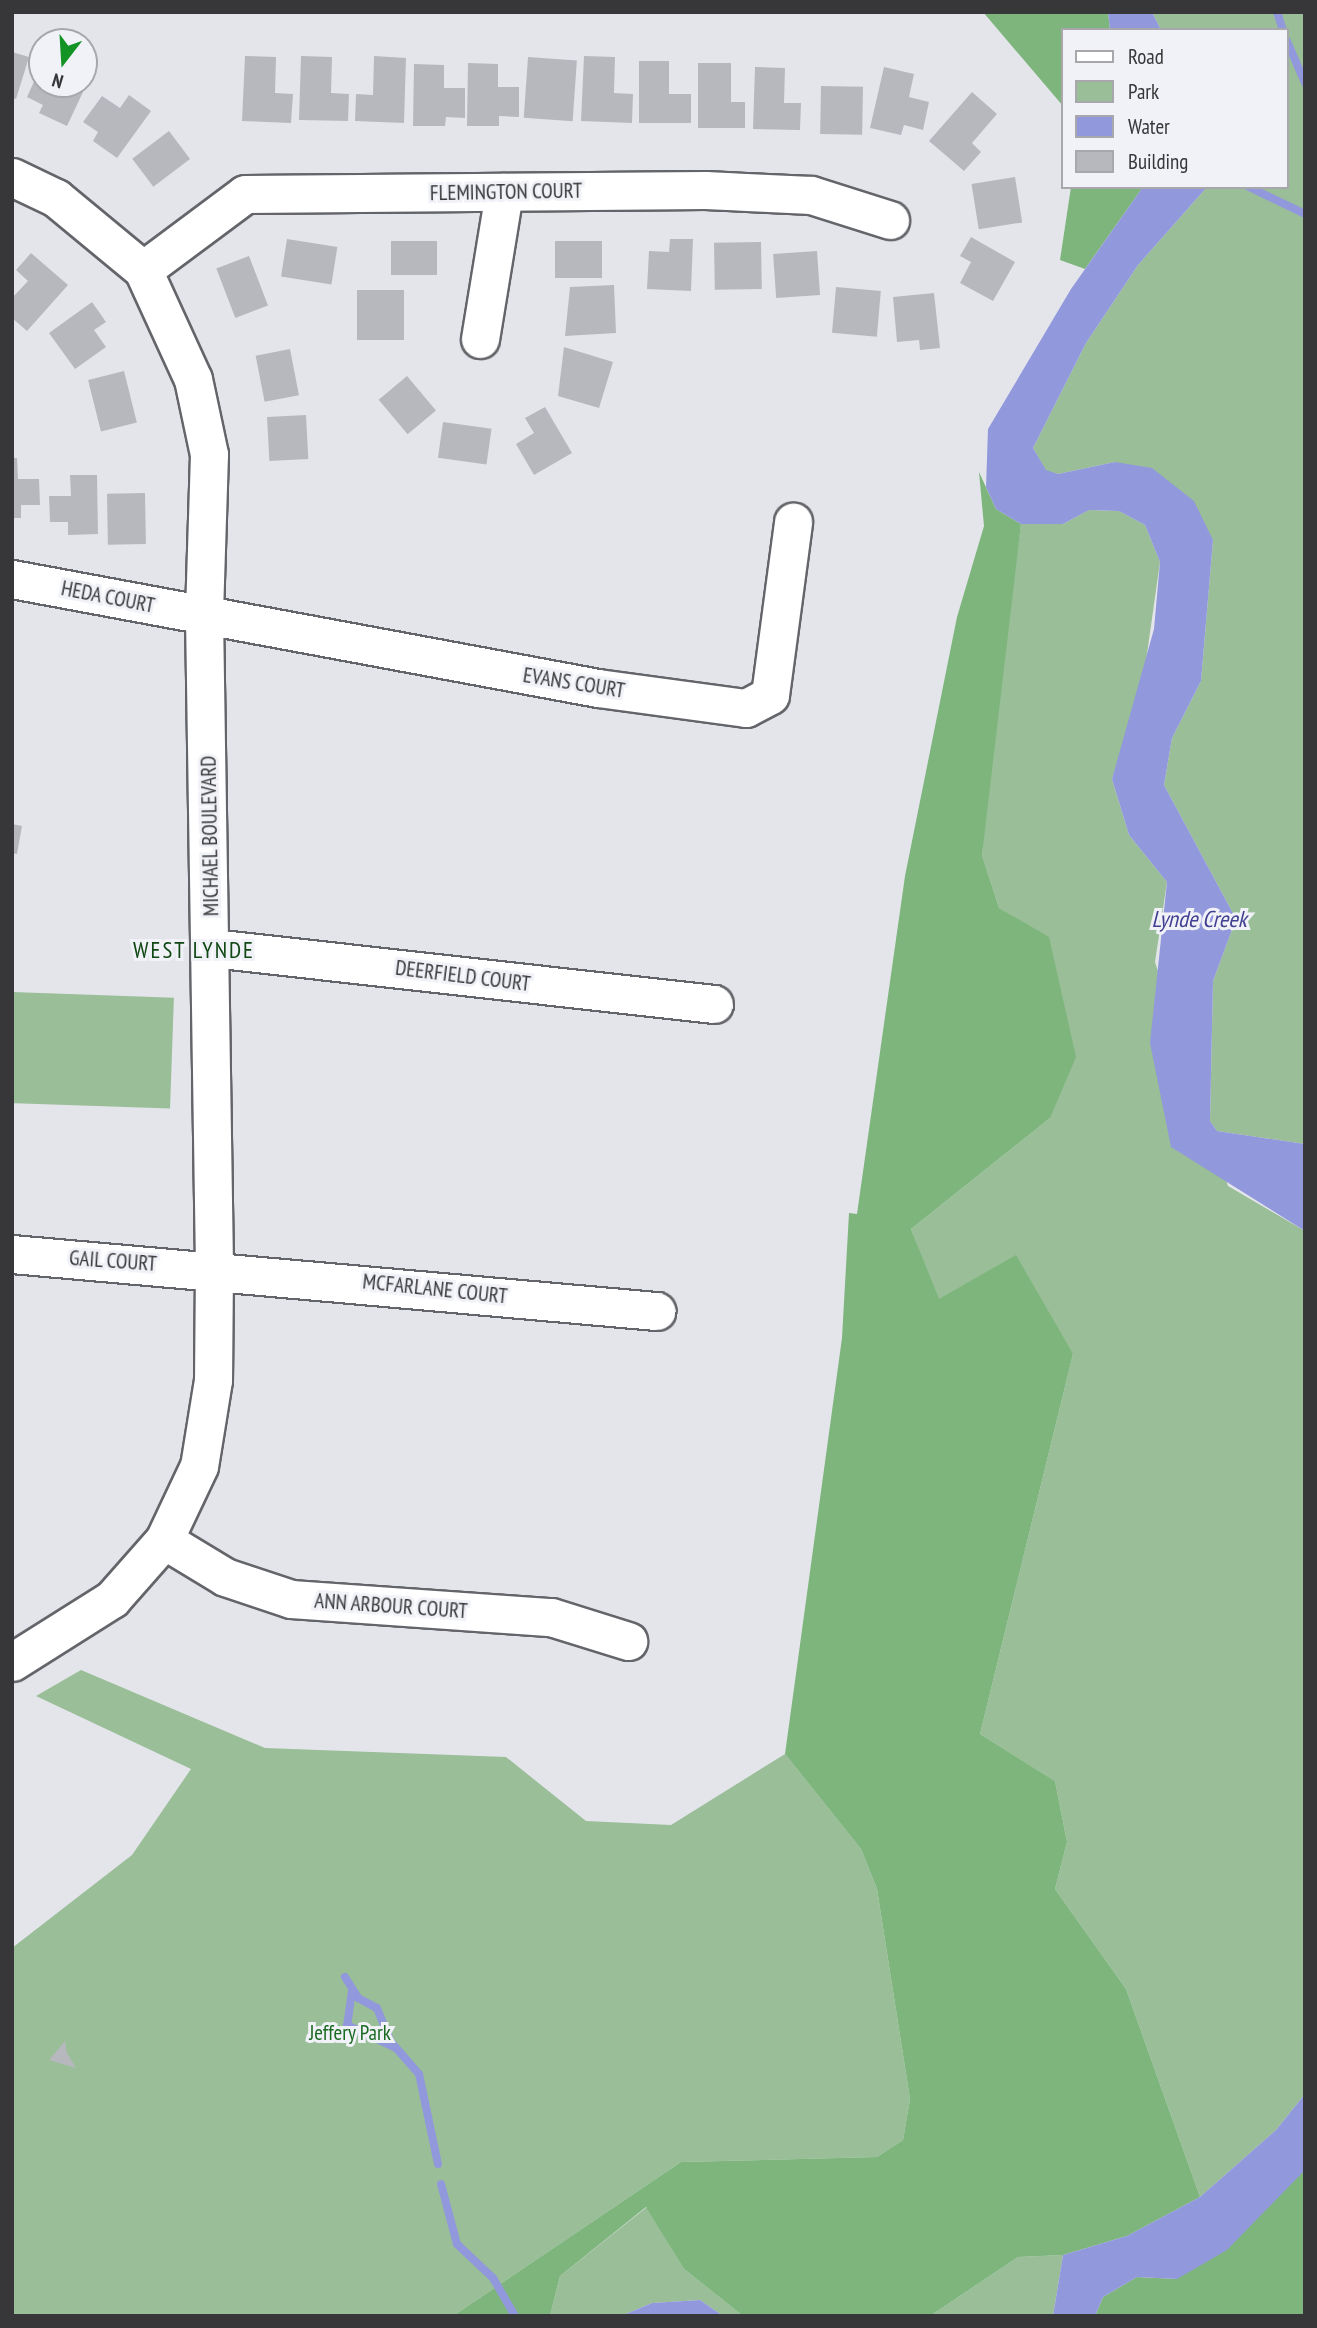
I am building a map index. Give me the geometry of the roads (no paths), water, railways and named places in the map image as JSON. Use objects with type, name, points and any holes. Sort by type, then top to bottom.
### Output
[{"type":"street","name":"MICHAEL BOULEVARD","points":[[12,177],[56,198],[143,270],[193,379],[209,454],[204,615],[212,948],[214,1268],[213,1380],[199,1466],[164,1540],[112,1599],[12,1662]]},
{"type":"street","name":"FLEMINGTON COURT","points":[[143,270],[245,194],[504,192],[811,195],[890,220]]},
{"type":"street","points":[[481,339],[504,192]]},
{"type":"street","name":"EVANS COURT","points":[[204,615],[598,688],[746,708],[770,695],[793,522]]},
{"type":"street","name":"HEDA COURT","points":[[12,579],[204,615]]},
{"type":"street","name":"DEERFIELD COURT","points":[[212,948],[714,1004]]},
{"type":"street","name":"GAIL COURT","points":[[12,1254],[214,1268]]},
{"type":"street","name":"MCFARLANE COURT","points":[[214,1268],[656,1311]]},
{"type":"street","name":"ANN ARBOUR COURT","points":[[164,1540],[225,1577],[291,1599],[551,1617],[628,1641]]},
{"type":"water","points":[[1108,12],[1152,12],[1160,28],[1110,28]]},
{"type":"water","name":"Lynde Creek","points":[[1142,189],[1205,189],[1138,265],[1086,343],[1033,448],[1046,470],[1058,474],[1115,462],[1152,468],[1194,501],[1213,540],[1201,681],[1172,738],[1164,785],[1236,919],[1213,981],[1210,1121],[1217,1131],[1305,1144],[1305,1231],[1171,1147],[1150,1043],[1167,882],[1129,835],[1112,779],[1154,629],[1160,562],[1145,525],[1119,511],[1089,510],[1063,524],[1021,524],[996,509],[986,487],[988,429],[1071,289]]},
{"type":"water","points":[[1305,2094],[1305,2170],[1227,2250],[1177,2279],[1137,2277],[1103,2297],[1095,2316],[1053,2316],[1063,2255],[1127,2236],[1200,2197],[1276,2130]]},
{"type":"water","points":[[700,2300],[723,2316],[621,2316],[652,2303]]},
{"type":"waterway","points":[[1277,12],[1282,28]]},
{"type":"waterway","points":[[1289,46],[1305,83]]},
{"type":"waterway","points":[[1253,189],[1305,214]]},
{"type":"waterway","points":[[345,1977],[358,1998],[377,2008],[390,2041],[419,2074],[438,2164]]},
{"type":"waterway","points":[[352,1991],[347,2025],[394,2047]]},
{"type":"waterway","points":[[441,2184],[457,2244],[493,2278],[515,2316]]},
{"type":"district","name":"WEST LYNDE","points":[[194,950]]},
{"type":"park label","name":"Jeffery Park","points":[[350,2033]]}]
